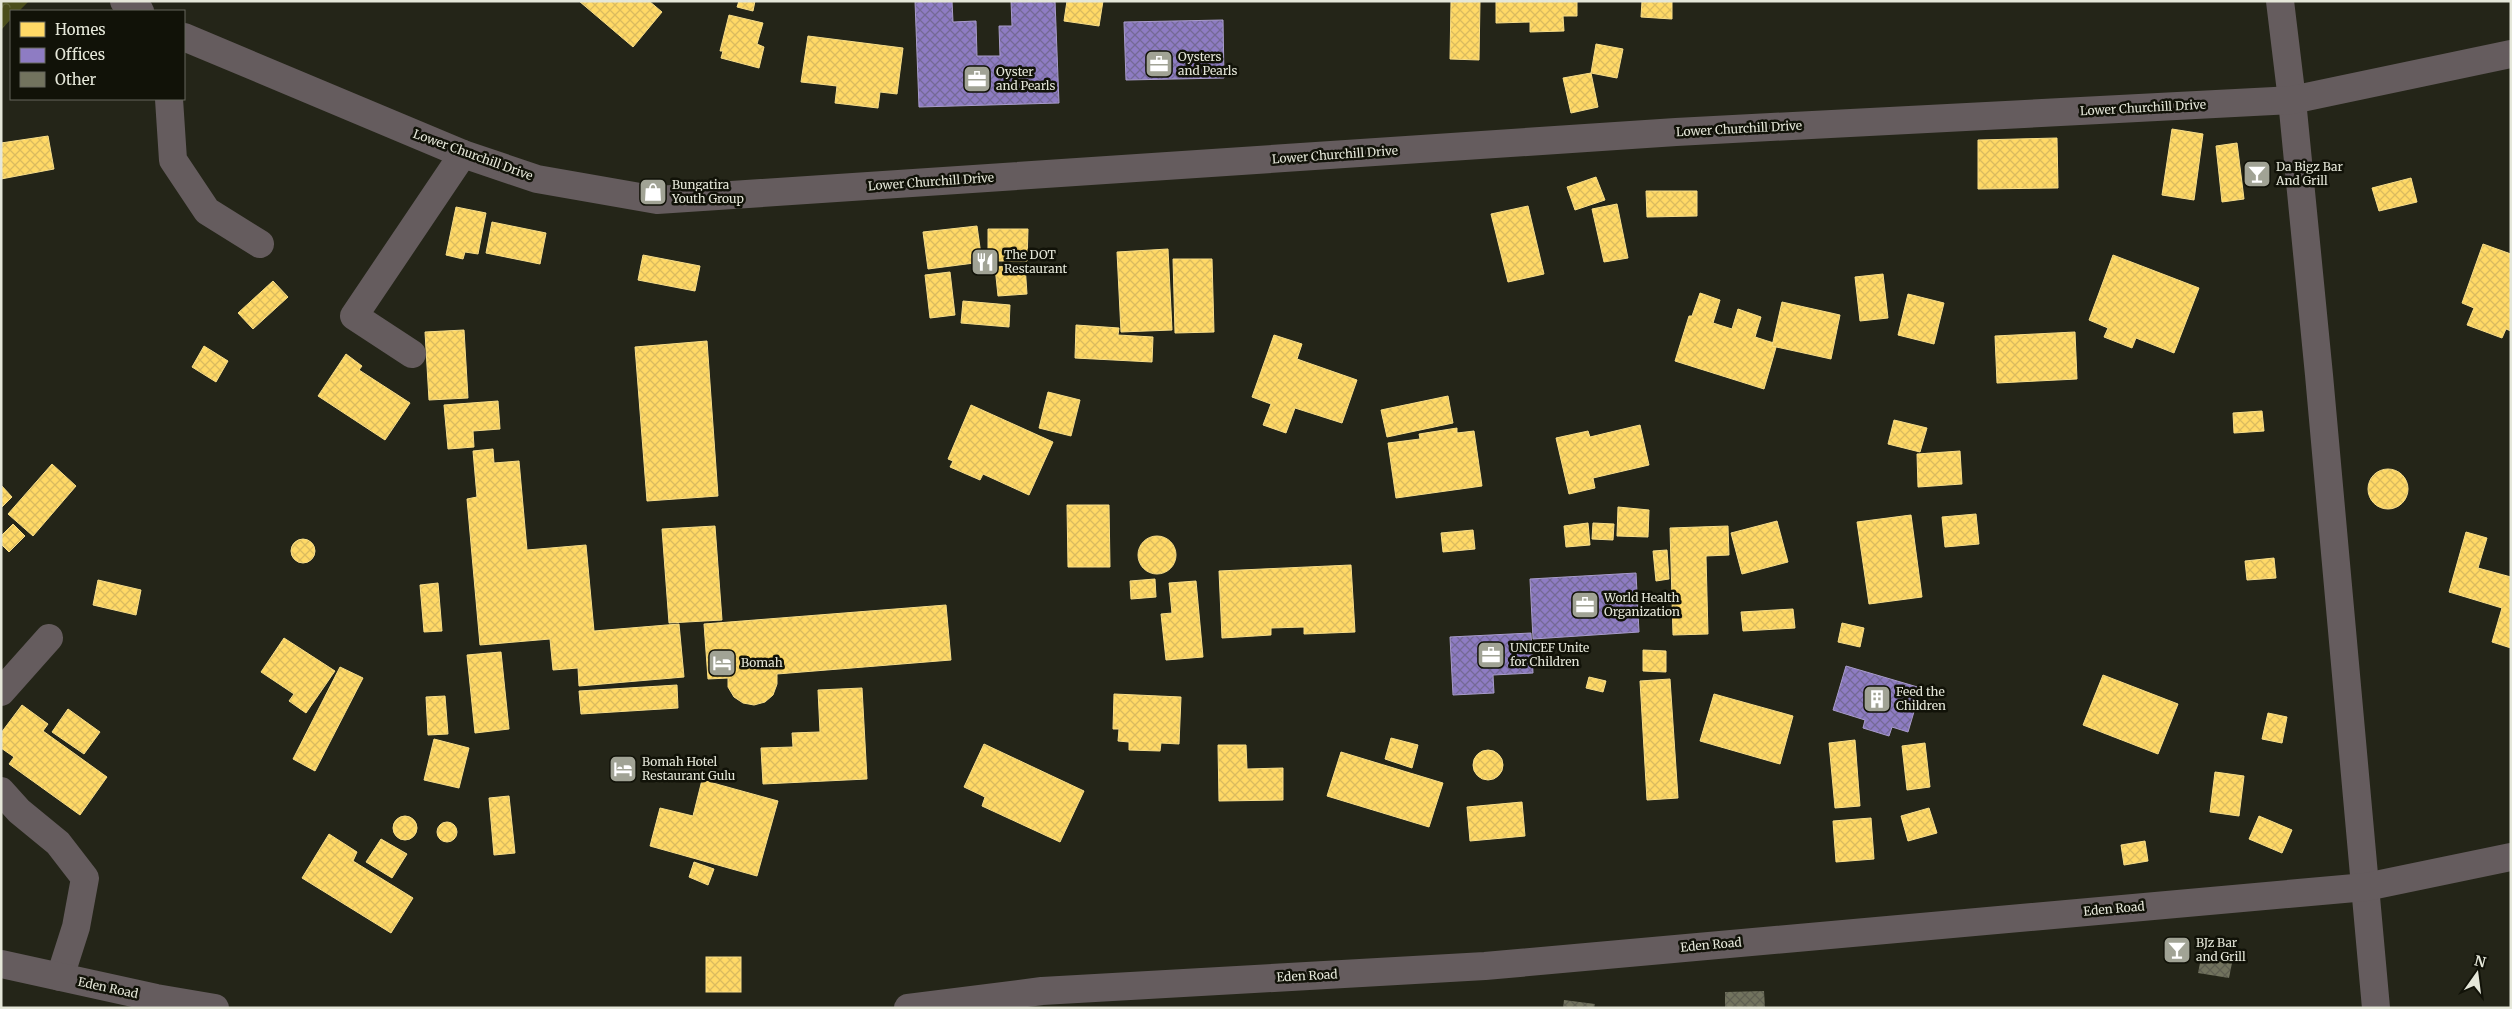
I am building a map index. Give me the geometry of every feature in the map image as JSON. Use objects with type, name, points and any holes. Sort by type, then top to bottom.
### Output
[{"type":"street","points":[[124,1],[138,10]]},
{"type":"street","points":[[2280,1],[2292,100],[2376,1008]]},
{"type":"street","name":"Lower Churchill Drive","points":[[185,37],[462,154],[537,179],[657,200],[1686,132],[2292,100],[2511,54]]},
{"type":"street","points":[[169,100],[173,160],[207,211],[260,244]]},
{"type":"street","points":[[412,354],[354,316],[462,154]]},
{"type":"street","points":[[1,692],[49,638]]},
{"type":"street","points":[[1,791],[19,811],[58,843],[85,878],[76,927],[60,977]]},
{"type":"street","name":"Eden Road","points":[[908,1008],[1042,991],[1485,966],[2366,887],[2511,857]]},
{"type":"street","name":"Eden Road","points":[[1,964],[215,1008]]},
{"type":"green space","points":[[1,1],[29,1],[20,10],[10,10],[10,20],[1,30]]},
{"type":"building: Homes","points":[[579,1],[649,1],[662,12],[633,47]]},
{"type":"building: Homes","points":[[739,1],[755,1],[753,11],[737,7]]},
{"type":"building: Homes","points":[[1067,1],[1103,1],[1099,26],[1064,21]]},
{"type":"building: Homes","points":[[1451,1],[1480,1],[1479,60],[1450,59]]},
{"type":"building: Homes","points":[[1496,1],[1577,1],[1577,16],[1563,16],[1564,31],[1530,32],[1530,22],[1496,23]]},
{"type":"building: Homes","points":[[1642,1],[1672,1],[1672,19],[1641,17]]},
{"type":"building: Homes","points":[[729,15],[763,23],[757,44],[764,47],[759,68],[721,58],[723,51],[720,51]]},
{"type":"building: Homes","points":[[808,36],[903,48],[897,94],[880,92],[878,108],[835,103],[837,86],[801,82]]},
{"type":"building: Homes","points":[[1596,44],[1623,49],[1617,78],[1591,73]]},
{"type":"building: Homes","points":[[1591,73],[1598,107],[1571,113],[1563,78]]},
{"type":"building: Homes","points":[[2172,129],[2203,134],[2194,200],[2162,195]]},
{"type":"building: Homes","points":[[48,136],[54,169],[1,179],[1,143]]},
{"type":"building: Homes","points":[[2057,138],[2058,188],[1978,189],[1978,140]]},
{"type":"building: Homes","points":[[2237,143],[2244,199],[2222,202],[2216,146]]},
{"type":"building: Homes","points":[[1596,177],[1605,200],[1575,210],[1567,187]]},
{"type":"building: Homes","points":[[2411,178],[2417,202],[2379,211],[2372,188]]},
{"type":"building: Homes","points":[[1646,191],[1697,191],[1697,216],[1647,217]]},
{"type":"building: Homes","points":[[1617,204],[1628,258],[1604,262],[1592,209]]},
{"type":"building: Homes","points":[[1528,206],[1544,274],[1508,282],[1491,214]]},
{"type":"building: Homes","points":[[456,207],[486,213],[478,254],[465,252],[463,259],[446,255]]},
{"type":"building: Homes","points":[[492,222],[546,233],[540,264],[486,253]]},
{"type":"building: Homes","points":[[977,226],[982,262],[928,269],[923,232]]},
{"type":"building: Homes","points":[[988,229],[1028,229],[1027,261],[988,261]]},
{"type":"building: Homes","points":[[2483,244],[2511,254],[2511,331],[2506,329],[2502,338],[2467,325],[2474,308],[2462,303]]},
{"type":"building: Homes","points":[[1168,249],[1172,330],[1121,332],[1117,252]]},
{"type":"building: Homes","points":[[643,255],[700,266],[695,291],[638,280]]},
{"type":"building: Homes","points":[[2113,255],[2199,288],[2174,353],[2136,338],[2132,348],[2104,337],[2108,328],[2089,320]]},
{"type":"building: Homes","points":[[1173,259],[1212,259],[1214,332],[1175,333]]},
{"type":"building: Homes","points":[[1025,265],[1027,294],[998,296],[995,267]]},
{"type":"building: Homes","points":[[950,272],[955,315],[930,318],[925,275]]},
{"type":"building: Homes","points":[[1883,274],[1888,318],[1860,321],[1855,277]]},
{"type":"building: Homes","points":[[273,281],[288,297],[253,329],[238,313]]},
{"type":"building: Homes","points":[[1700,293],[1720,300],[1713,323],[1732,329],[1738,309],[1761,317],[1755,337],[1777,344],[1764,389],[1675,361],[1689,316],[1692,316]]},
{"type":"building: Homes","points":[[1908,294],[1944,303],[1934,344],[1898,335]]},
{"type":"building: Homes","points":[[963,301],[1010,305],[1009,327],[961,323]]},
{"type":"building: Homes","points":[[1782,302],[1840,315],[1831,359],[1772,346]]},
{"type":"building: Homes","points":[[1076,325],[1119,328],[1118,335],[1153,337],[1152,362],[1075,358]]},
{"type":"building: Homes","points":[[464,330],[468,398],[429,400],[425,332]]},
{"type":"building: Homes","points":[[2075,332],[2077,379],[1997,383],[1995,336]]},
{"type":"building: Homes","points":[[1274,335],[1302,344],[1297,359],[1357,380],[1342,423],[1295,408],[1286,433],[1263,425],[1271,404],[1252,397]]},
{"type":"building: Homes","points":[[707,341],[718,496],[647,501],[635,347]]},
{"type":"building: Homes","points":[[204,346],[228,361],[216,382],[192,367]]},
{"type":"building: Homes","points":[[346,354],[362,366],[359,370],[410,403],[385,440],[318,396]]},
{"type":"building: Homes","points":[[1048,392],[1080,400],[1071,436],[1039,428]]},
{"type":"building: Homes","points":[[1448,396],[1453,423],[1387,437],[1381,410]]},
{"type":"building: Homes","points":[[498,401],[500,429],[473,431],[474,447],[448,449],[444,405]]},
{"type":"building: Homes","points":[[971,405],[1053,442],[1029,495],[983,474],[980,480],[950,467],[953,461],[948,459]]},
{"type":"building: Homes","points":[[2262,411],[2264,431],[2234,433],[2233,413]]},
{"type":"building: Homes","points":[[1894,420],[1927,428],[1920,452],[1888,444]]},
{"type":"building: Homes","points":[[1640,425],[1649,465],[1593,478],[1595,488],[1569,494],[1556,438],[1588,431],[1590,437]]},
{"type":"building: Homes","points":[[1457,428],[1457,433],[1474,431],[1482,486],[1396,498],[1388,443],[1420,439],[1419,434]]},
{"type":"building: Homes","points":[[493,449],[494,463],[519,461],[527,550],[586,545],[594,631],[679,624],[684,677],[579,686],[578,668],[553,670],[550,639],[480,645],[467,499],[477,497],[473,451]]},
{"type":"building: Homes","points":[[1960,451],[1962,484],[1918,487],[1917,454]]},
{"type":"building: Homes","points":[[52,464],[76,486],[33,536],[8,514]]},
{"type":"building: Homes","points":[[2392,469],[2399,472],[2405,478],[2408,489],[2407,497],[2399,506],[2392,509],[2384,509],[2377,506],[2369,497],[2368,485],[2371,478],[2380,470]]},
{"type":"building: Homes","points":[[1,485],[12,497],[1,508]]},
{"type":"building: Homes","points":[[1067,505],[1109,505],[1110,567],[1068,567]]},
{"type":"building: Homes","points":[[1618,507],[1649,510],[1648,537],[1617,536]]},
{"type":"building: Homes","points":[[1976,514],[1979,544],[1945,547],[1942,517]]},
{"type":"building: Homes","points":[[1911,515],[1922,597],[1869,604],[1857,522]]},
{"type":"building: Homes","points":[[1777,521],[1788,562],[1742,574],[1731,533]]},
{"type":"building: Homes","points":[[1588,523],[1590,545],[1566,547],[1564,526]]},
{"type":"building: Homes","points":[[1593,523],[1614,524],[1613,540],[1592,539]]},
{"type":"building: Homes","points":[[13,524],[25,536],[9,552],[1,544],[1,536]]},
{"type":"building: Homes","points":[[715,526],[722,620],[669,623],[662,529]]},
{"type":"building: Homes","points":[[1728,526],[1729,555],[1706,556],[1708,634],[1673,635],[1670,528]]},
{"type":"building: Homes","points":[[1473,530],[1475,549],[1443,552],[1441,533]]},
{"type":"building: Homes","points":[[2466,532],[2487,538],[2478,568],[2511,577],[2511,648],[2492,642],[2502,608],[2449,592]]},
{"type":"building: Homes","points":[[1157,536],[1171,541],[1176,555],[1171,569],[1157,574],[1143,569],[1138,555],[1143,541]]},
{"type":"building: Homes","points":[[303,539],[311,543],[315,551],[311,559],[303,563],[295,559],[291,551],[295,543]]},
{"type":"building: Homes","points":[[1667,550],[1669,579],[1656,581],[1653,551]]},
{"type":"building: Homes","points":[[2274,558],[2276,578],[2247,580],[2245,561]]},
{"type":"building: Homes","points":[[1351,565],[1355,632],[1304,634],[1304,627],[1271,628],[1271,635],[1222,638],[1219,571]]},
{"type":"building: Homes","points":[[1155,579],[1156,597],[1131,599],[1130,581]]},
{"type":"building: Homes","points":[[98,580],[141,590],[136,615],[93,605]]},
{"type":"building: Homes","points":[[1196,581],[1203,657],[1166,660],[1161,614],[1172,613],[1169,583]]},
{"type":"building: Homes","points":[[438,583],[442,631],[424,632],[420,585]]},
{"type":"building: Homes","points":[[946,605],[951,660],[777,674],[777,684],[773,695],[765,702],[754,705],[743,703],[734,697],[728,687],[728,678],[708,679],[704,624]]},
{"type":"building: Homes","points":[[1793,609],[1795,628],[1743,631],[1741,612]]},
{"type":"building: Homes","points":[[1842,623],[1864,628],[1860,647],[1838,642]]},
{"type":"building: Homes","points":[[284,638],[335,671],[306,713],[289,701],[294,694],[261,672]]},
{"type":"building: Homes","points":[[1643,650],[1666,651],[1666,672],[1643,671]]},
{"type":"building: Homes","points":[[501,652],[509,729],[475,733],[467,655]]},
{"type":"building: Homes","points":[[340,667],[363,678],[315,771],[293,759]]},
{"type":"building: Homes","points":[[2103,675],[2178,704],[2158,754],[2083,725]]},
{"type":"building: Homes","points":[[1589,677],[1606,681],[1603,692],[1586,688]]},
{"type":"building: Homes","points":[[1670,679],[1678,798],[1647,800],[1640,681]]},
{"type":"building: Homes","points":[[677,685],[678,708],[581,714],[579,691]]},
{"type":"building: Homes","points":[[862,688],[867,779],[763,784],[761,748],[793,747],[792,733],[820,732],[818,690]]},
{"type":"building: Homes","points":[[1114,694],[1181,697],[1179,744],[1161,743],[1160,751],[1129,750],[1129,742],[1118,741],[1119,729],[1113,729]]},
{"type":"building: Homes","points":[[1714,694],[1793,716],[1780,764],[1700,741]]},
{"type":"building: Homes","points":[[445,696],[448,734],[428,735],[426,697]]},
{"type":"building: Homes","points":[[22,705],[48,724],[43,731],[107,777],[80,815],[9,764],[14,757],[1,748],[1,733]]},
{"type":"building: Homes","points":[[68,709],[100,732],[84,754],[52,732]]},
{"type":"building: Homes","points":[[2268,713],[2287,717],[2282,743],[2262,739]]},
{"type":"building: Homes","points":[[1391,738],[1418,745],[1412,768],[1385,759]]},
{"type":"building: Homes","points":[[434,739],[469,748],[459,788],[424,780]]},
{"type":"building: Homes","points":[[1855,740],[1860,806],[1835,808],[1829,743]]},
{"type":"building: Homes","points":[[1925,743],[1930,787],[1907,790],[1902,746]]},
{"type":"building: Homes","points":[[984,744],[1084,791],[1060,842],[982,806],[985,797],[964,787]]},
{"type":"building: Homes","points":[[1218,745],[1246,745],[1247,769],[1283,768],[1283,800],[1219,801]]},
{"type":"building: Homes","points":[[1488,750],[1494,751],[1502,759],[1502,771],[1494,779],[1488,780],[1482,779],[1474,771],[1473,765],[1474,759],[1482,751]]},
{"type":"building: Homes","points":[[1341,752],[1443,783],[1429,827],[1327,796]]},
{"type":"building: Homes","points":[[2215,772],[2244,776],[2239,816],[2210,812]]},
{"type":"building: Homes","points":[[702,780],[778,801],[757,876],[650,846],[660,808],[693,816]]},
{"type":"building: Homes","points":[[509,796],[515,853],[494,855],[489,798]]},
{"type":"building: Homes","points":[[1522,802],[1525,836],[1470,841],[1467,807]]},
{"type":"building: Homes","points":[[1929,808],[1937,833],[1908,841],[1901,816]]},
{"type":"building: Homes","points":[[405,816],[414,819],[417,828],[414,837],[405,840],[396,837],[393,828],[396,819]]},
{"type":"building: Homes","points":[[2259,816],[2292,830],[2282,853],[2249,839]]},
{"type":"building: Homes","points":[[1871,818],[1874,859],[1836,862],[1833,821]]},
{"type":"building: Homes","points":[[447,822],[454,825],[457,832],[454,839],[447,842],[440,839],[437,832],[440,825]]},
{"type":"building: Homes","points":[[329,834],[357,852],[353,861],[413,898],[391,933],[302,878]]},
{"type":"building: Homes","points":[[381,839],[407,854],[392,878],[366,862]]},
{"type":"building: Homes","points":[[2145,841],[2148,861],[2124,865],[2121,845]]},
{"type":"building: Homes","points":[[694,862],[714,869],[708,885],[689,877]]},
{"type":"building: Homes","points":[[706,957],[741,957],[741,992],[706,992]]},
{"type":"building: Offices","points":[[915,1],[952,1],[953,22],[976,21],[977,56],[1000,56],[999,26],[1012,26],[1011,1],[1055,1],[1059,103],[919,107]]},
{"type":"building: Offices","points":[[1223,20],[1224,78],[1126,80],[1124,22]]},
{"type":"building: Offices","name":"World Health Organization","points":[[1636,573],[1639,632],[1533,639],[1530,579]]},
{"type":"building: Offices","name":"UNICEF Unite for Children","points":[[1531,633],[1533,673],[1493,675],[1494,693],[1453,695],[1450,637]]},
{"type":"building: Offices","name":"Feed the Children","points":[[1846,666],[1921,688],[1908,732],[1892,727],[1889,736],[1863,728],[1865,720],[1833,710]]},
{"type":"building: Other","points":[[2202,953],[2233,958],[2229,978],[2198,973]]},
{"type":"building: Other","points":[[1764,991],[1765,1008],[1725,1008],[1725,992]]},
{"type":"building: Other","points":[[1564,1000],[1595,1004],[1594,1008],[1563,1008]]},
{"type":"place","name":"Oysters and Pearls","points":[[1159,64]]},
{"type":"place","name":"Oyster and Pearls","points":[[977,79]]},
{"type":"place","name":"Da Bigz Bar And Grill","points":[[2257,174]]},
{"type":"place","name":"Bungatira Youth Group","points":[[653,192]]},
{"type":"place","name":"The DOT Restaurant","points":[[985,262]]},
{"type":"place","name":"World Health Organization","points":[[1585,605]]},
{"type":"place","name":"UNICEF Unite for Children","points":[[1491,655]]},
{"type":"place","name":"Bomah","points":[[722,663]]},
{"type":"place","name":"Feed the Children","points":[[1877,699]]},
{"type":"place","name":"Bomah Hotel Restaurant Gulu","points":[[623,769]]},
{"type":"place","name":"BJz Bar and Grill","points":[[2177,950]]}]
